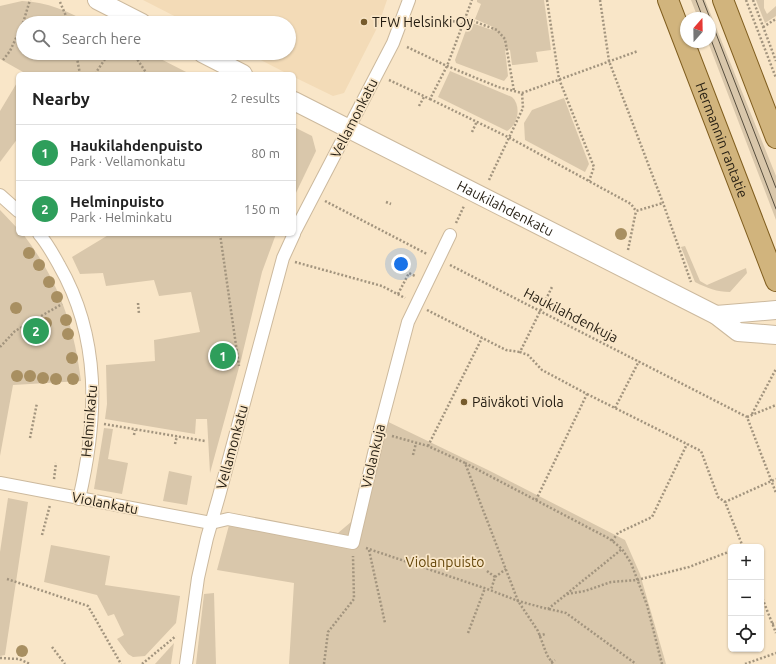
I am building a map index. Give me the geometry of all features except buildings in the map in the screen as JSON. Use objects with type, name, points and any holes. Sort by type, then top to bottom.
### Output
[{"type":"main road","name":"Hermannin rantatie","points":[[668,0],[776,281]]},
{"type":"main road","points":[[723,0],[776,138]]},
{"type":"street","points":[[97,0],[128,16]]},
{"type":"street","name":"Vellamonkatu","points":[[296,230],[393,43],[408,0]]},
{"type":"street","points":[[216,60],[239,72]]},
{"type":"street","name":"Haukilahdenkatu","points":[[296,102],[716,315],[738,332],[776,335]]},
{"type":"street","points":[[0,195],[16,209]]},
{"type":"street","name":"Violankuja","points":[[353,543],[379,432],[408,322],[450,235]]},
{"type":"street","name":"Helminkatu","points":[[40,236],[68,280],[81,311],[89,345],[93,377],[92,420],[79,499]]},
{"type":"street","name":"Vellamonkatu","points":[[186,664],[189,633],[198,578],[211,523],[283,258],[293,236]]},
{"type":"street","points":[[716,315],[776,310]]},
{"type":"street","name":"Violankatu","points":[[0,483],[211,523]]},
{"type":"street","points":[[211,523],[228,519],[353,543]]},
{"type":"path","points":[[25,16],[30,0]]},
{"type":"path","points":[[430,100],[447,66],[472,0]]},
{"type":"path","points":[[547,0],[559,79],[594,167],[590,181]]},
{"type":"path","points":[[600,0],[609,62],[663,203],[691,282]]},
{"type":"path","points":[[746,0],[776,78]]},
{"type":"path","points":[[752,0],[776,61]]},
{"type":"path","points":[[60,2],[66,16]]},
{"type":"path","points":[[465,18],[497,30],[505,39],[514,91]]},
{"type":"path","points":[[763,27],[776,19]]},
{"type":"path","points":[[453,21],[463,25]]},
{"type":"path","points":[[3,60],[10,51],[16,38]]},
{"type":"path","points":[[406,47],[498,87],[522,92],[638,51]]},
{"type":"path","points":[[77,60],[80,72]]},
{"type":"path","points":[[96,72],[104,60]]},
{"type":"path","points":[[137,60],[145,72]]},
{"type":"path","points":[[402,86],[510,138],[590,181],[630,204],[636,210]]},
{"type":"path","points":[[489,180],[523,108],[522,92]]},
{"type":"path","points":[[419,106],[424,97]]},
{"type":"path","points":[[472,132],[477,121]]},
{"type":"path","name":"Haukilahdenkuja","points":[[314,195],[541,310],[747,417]]},
{"type":"path","points":[[386,202],[391,204]]},
{"type":"path","points":[[636,210],[663,203]]},
{"type":"path","points":[[628,250],[636,210]]},
{"type":"path","points":[[220,236],[241,372]]},
{"type":"path","points":[[299,265],[382,286],[506,350],[528,355],[542,370],[701,451],[718,497],[725,502],[741,544]]},
{"type":"path","points":[[398,294],[409,273],[411,274]]},
{"type":"path","points":[[520,352],[552,287]]},
{"type":"path","points":[[0,347],[15,331],[63,303]]},
{"type":"path","points":[[138,303],[139,314]]},
{"type":"path","points":[[428,446],[482,338]]},
{"type":"path","points":[[615,408],[639,361]]},
{"type":"path","points":[[752,414],[776,369]]},
{"type":"path","points":[[536,500],[587,394]]},
{"type":"path","points":[[30,438],[37,403]]},
{"type":"path","points":[[776,405],[747,417],[776,493]]},
{"type":"path","points":[[102,423],[135,430],[205,441]]},
{"type":"path","points":[[134,435],[135,430]]},
{"type":"path","points":[[379,432],[428,446],[465,463],[612,541],[622,549],[631,563],[647,605],[662,664]]},
{"type":"path","points":[[175,444],[177,436]]},
{"type":"path","points":[[413,455],[416,443]]},
{"type":"path","points":[[612,541],[618,533],[652,518],[687,444]]},
{"type":"path","points":[[465,463],[518,601],[539,636],[552,663],[555,660]]},
{"type":"path","points":[[725,502],[776,479]]},
{"type":"path","points":[[42,535],[50,503]]},
{"type":"path","points":[[324,664],[328,632],[354,599],[353,543],[369,550],[485,588],[518,601],[566,613],[636,664]]},
{"type":"path","points":[[548,609],[622,549]]},
{"type":"path","points":[[369,550],[385,623]]},
{"type":"path","points":[[567,594],[585,591],[611,582],[637,580],[688,567],[728,552]]},
{"type":"path","points":[[490,590],[495,577],[506,569]]},
{"type":"path","points":[[487,571],[495,577]]},
{"type":"path","points":[[7,578],[88,606],[121,664]]},
{"type":"path","points":[[468,633],[485,588]]},
{"type":"path","points":[[764,603],[776,634]]},
{"type":"path","points":[[772,624],[776,623]]},
{"type":"path","points":[[142,664],[180,632],[189,633]]},
{"type":"path","points":[[539,636],[545,634]]},
{"type":"path","points":[[52,647],[65,664]]},
{"type":"path","points":[[745,664],[776,653]]},
{"type":"path","points":[[0,658],[18,658],[30,664]]},
{"type":"shaded area","points":[[143,0],[387,0],[378,26],[344,93],[333,96],[296,78],[296,72],[284,72],[261,60],[296,60],[296,16],[174,16]]},
{"type":"green space","points":[[477,0],[544,0],[551,50],[536,52],[538,62],[512,65],[510,50],[505,49],[508,76],[504,81],[456,63],[455,60],[469,22],[492,30],[493,27],[475,19],[481,4],[477,2]]},
{"type":"green space","points":[[691,0],[705,0],[710,12],[696,12]]},
{"type":"green space","points":[[756,0],[764,0],[764,8],[767,14],[776,6],[776,16],[765,23]]},
{"type":"green space","points":[[22,1],[40,3],[49,5],[75,16],[16,16],[16,60],[163,60],[186,72],[23,72],[0,59],[0,6]]},
{"type":"green space","points":[[716,27],[776,176],[776,220],[710,48],[716,48]]},
{"type":"green space","points":[[450,71],[512,97],[515,100],[518,109],[516,119],[511,128],[507,131],[438,97]]},
{"type":"green space","points":[[16,84],[16,141],[0,162],[0,111]]},
{"type":"green space","points":[[564,98],[589,164],[585,172],[525,140],[524,123],[532,110]]},
{"type":"green space","points":[[296,128],[312,136],[316,151],[296,193]]},
{"type":"green space","points":[[0,210],[16,227],[16,236],[24,236],[46,268],[55,286],[69,322],[74,340],[81,381],[13,385],[0,456]]},
{"type":"green space","points":[[107,236],[275,236],[262,272],[241,360],[210,473],[207,419],[196,419],[195,434],[105,419],[107,404],[106,365],[155,361],[154,340],[200,332],[191,292],[159,296],[154,280],[106,286],[103,273],[80,274],[72,257]]},
{"type":"green space","points":[[685,246],[700,281],[707,285],[746,268],[747,273],[730,292],[704,286],[695,282],[681,247]]},
{"type":"green space","name":"Violanpuisto","points":[[378,417],[490,471],[625,540],[640,574],[666,664],[289,664],[294,583],[217,570],[232,514],[338,533],[351,522]]},
{"type":"green space","points":[[104,428],[113,429],[108,459],[128,463],[122,494],[94,489]]},
{"type":"green space","points":[[169,471],[192,476],[187,505],[163,501]]},
{"type":"green space","points":[[8,498],[28,502],[5,655],[0,656],[0,552]]},
{"type":"green space","points":[[51,545],[110,556],[105,585],[180,596],[176,623],[145,656],[133,657],[128,654],[117,639],[124,635],[114,614],[108,616],[97,595],[44,582]]},
{"type":"green space","points":[[214,593],[216,664],[196,664],[204,594]]},
{"type":"green space","points":[[174,643],[171,664],[155,664]]},
{"type":"tram line","points":[[696,0],[701,12]]},
{"type":"tram line","points":[[703,0],[776,188]]},
{"type":"tram line","points":[[714,48],[776,209]]},
{"type":"place","name":"TFW Helsinki Oy","points":[[364,22]]},
{"type":"place","name":"Helminpuisto","points":[[36,331]]},
{"type":"place","name":"Haukilahdenpuisto","points":[[223,356]]},
{"type":"place","name":"Päiväkoti Viola","points":[[464,402]]}]
